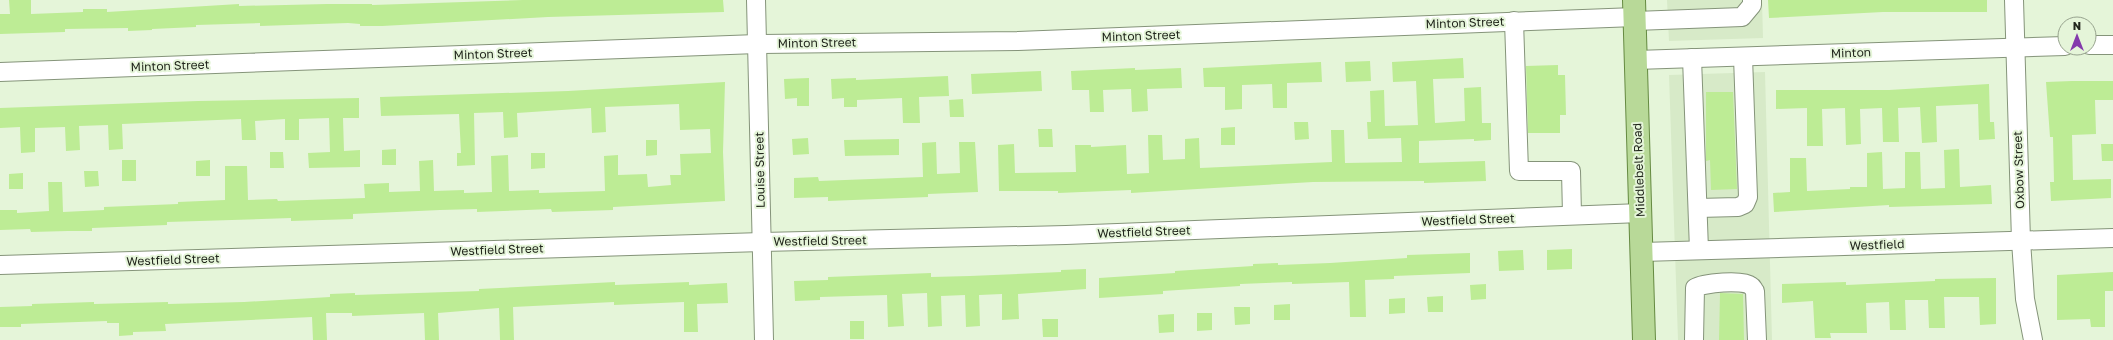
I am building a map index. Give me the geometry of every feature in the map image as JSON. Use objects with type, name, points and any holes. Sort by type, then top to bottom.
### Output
[{"type":"main road","name":"Middlebelt Road","points":[[1635,13],[1644,340]]},
{"type":"street","name":"Louise Street","points":[[756,0],[764,340]]},
{"type":"street","name":"Minton Street","points":[[0,72],[757,44],[1018,41],[1514,21],[1635,13],[1742,17],[1752,5],[1752,0]]},
{"type":"street","name":"Oxbow Street","points":[[2014,0],[2021,241],[2025,299],[2033,340]]},
{"type":"street","points":[[1514,21],[1519,171],[1571,171],[1572,216]]},
{"type":"street","points":[[2097,45],[2113,44]]},
{"type":"street","name":"Minton","points":[[1636,60],[2057,46]]},
{"type":"street","points":[[1698,208],[1738,207],[1745,204],[1748,197],[1743,57]]},
{"type":"street","points":[[1692,58],[1699,250]]},
{"type":"street","name":"Westfield Street","points":[[0,265],[762,242],[1066,235],[1641,213]]},
{"type":"street","name":"Westfield","points":[[1642,252],[2113,238]]},
{"type":"street","points":[[1694,340],[1695,288],[1701,284],[1743,283],[1751,286],[1755,291],[1757,340]]},
{"type":"shaded area","points":[[1667,0],[1762,0],[1763,38],[1669,41]]},
{"type":"shaded area","points":[[1765,72],[1772,340],[1678,340],[1669,75]]},
{"type":"building","points":[[9,0],[31,0],[31,14],[83,12],[83,9],[107,9],[107,12],[239,4],[239,6],[327,4],[372,5],[523,0],[723,0],[724,12],[548,17],[382,26],[360,26],[360,24],[348,23],[260,26],[260,23],[196,25],[196,27],[152,30],[128,31],[128,28],[65,29],[65,32],[0,34],[0,14],[10,14]]},
{"type":"building","points":[[1768,0],[1987,0],[1987,12],[1883,12],[1769,18]]},
{"type":"building","points":[[1463,58],[1464,78],[1433,79],[1435,123],[1465,121],[1464,88],[1481,87],[1482,123],[1491,123],[1491,140],[1474,141],[1474,139],[1419,141],[1419,163],[1485,161],[1486,181],[1424,183],[1424,181],[1313,182],[1131,193],[1131,190],[1058,193],[1058,191],[999,191],[998,145],[1014,144],[1015,173],[1076,172],[1075,145],[1091,145],[1091,147],[1126,145],[1127,174],[1149,173],[1148,135],[1162,135],[1163,160],[1185,159],[1185,139],[1199,138],[1200,168],[1332,162],[1331,130],[1344,130],[1345,163],[1402,162],[1401,138],[1368,139],[1367,122],[1371,122],[1370,91],[1384,90],[1385,126],[1418,125],[1416,81],[1393,82],[1392,62]]},
{"type":"building","points":[[1370,61],[1371,81],[1346,82],[1345,62]]},
{"type":"building","points":[[1321,62],[1322,82],[1287,83],[1287,108],[1273,108],[1272,84],[1242,85],[1242,109],[1225,110],[1225,87],[1204,87],[1203,68]]},
{"type":"building","points":[[1558,65],[1558,75],[1565,75],[1566,115],[1560,115],[1560,133],[1528,133],[1526,66]]},
{"type":"building","points":[[1135,68],[1135,70],[1181,68],[1182,88],[1147,89],[1148,111],[1132,112],[1131,89],[1103,90],[1104,112],[1090,112],[1089,90],[1072,90],[1071,71]]},
{"type":"building","points":[[1041,71],[1042,91],[972,94],[971,74]]},
{"type":"building","points":[[948,76],[949,96],[919,97],[920,123],[903,123],[902,98],[857,100],[857,107],[844,107],[844,98],[832,99],[831,79],[856,78],[856,80]]},
{"type":"building","points":[[809,78],[809,106],[797,106],[797,98],[785,99],[784,79]]},
{"type":"building","points":[[2113,81],[2113,100],[2095,100],[2096,134],[2072,135],[2073,180],[2111,179],[2111,198],[2051,201],[2050,182],[2054,182],[2053,137],[2050,137],[2046,82]]},
{"type":"building","points":[[725,82],[723,152],[725,201],[613,207],[613,210],[552,212],[551,209],[477,212],[477,209],[353,214],[353,219],[291,221],[291,218],[167,222],[167,225],[92,228],[92,231],[31,232],[30,229],[0,230],[0,210],[17,210],[17,213],[49,211],[48,182],[62,182],[63,212],[104,210],[104,207],[178,204],[178,202],[225,200],[225,166],[247,166],[248,200],[277,199],[278,201],[365,198],[364,184],[389,183],[389,192],[420,191],[419,161],[433,160],[434,191],[464,190],[464,193],[492,192],[491,156],[508,155],[509,191],[539,190],[539,193],[605,191],[604,156],[618,155],[618,175],[647,174],[648,187],[671,185],[670,175],[681,175],[680,154],[711,153],[710,129],[680,130],[679,104],[605,107],[606,132],[592,133],[591,108],[517,113],[518,137],[504,138],[503,112],[474,113],[475,165],[457,166],[457,153],[461,153],[459,114],[381,116],[380,97],[568,91]]},
{"type":"building","points":[[1989,84],[1990,122],[1994,122],[1995,139],[1979,140],[1978,104],[1936,106],[1937,142],[1922,143],[1920,107],[1898,108],[1899,142],[1883,142],[1882,108],[1860,109],[1861,144],[1846,145],[1845,108],[1822,109],[1823,146],[1807,146],[1807,108],[1776,109],[1776,90],[1889,90]]},
{"type":"building","points":[[1706,92],[1733,92],[1737,189],[1711,190],[1710,160],[1706,161]]},
{"type":"building","points":[[359,98],[359,118],[343,118],[344,151],[360,150],[360,167],[309,168],[308,153],[330,152],[329,118],[299,119],[299,140],[285,140],[285,119],[255,121],[256,140],[242,140],[241,119],[122,124],[123,149],[109,150],[108,125],[79,126],[80,150],[66,151],[65,127],[35,128],[35,152],[21,153],[20,127],[0,128],[0,108],[198,101]]},
{"type":"building","points":[[963,99],[964,117],[950,117],[949,100]]},
{"type":"building","points":[[1294,122],[1308,122],[1309,139],[1295,140]]},
{"type":"building","points":[[1235,127],[1235,145],[1221,145],[1221,128]]},
{"type":"building","points":[[1038,129],[1052,129],[1053,147],[1039,147]]},
{"type":"building","points":[[808,138],[809,154],[793,155],[792,139]]},
{"type":"building","points":[[899,139],[899,155],[845,156],[844,140]]},
{"type":"building","points":[[646,140],[657,140],[657,155],[646,156]]},
{"type":"building","points":[[936,142],[937,174],[960,173],[959,142],[975,142],[978,192],[928,194],[928,197],[828,201],[828,197],[794,198],[794,178],[818,177],[819,181],[923,177],[922,143]]},
{"type":"building","points":[[2101,144],[2113,144],[2113,161],[2102,161]]},
{"type":"building","points":[[396,149],[396,165],[382,165],[382,150]]},
{"type":"building","points":[[1959,149],[1960,187],[1991,185],[1992,204],[1889,207],[1889,205],[1774,212],[1773,193],[1790,192],[1790,158],[1806,158],[1807,191],[1850,189],[1850,187],[1867,187],[1867,153],[1882,152],[1883,189],[1905,188],[1905,152],[1920,152],[1921,189],[1945,188],[1944,150]]},
{"type":"building","points":[[270,152],[283,152],[284,168],[270,168]]},
{"type":"building","points":[[531,153],[545,153],[545,168],[531,169]]},
{"type":"building","points":[[122,160],[136,160],[136,181],[122,181]]},
{"type":"building","points":[[210,160],[210,176],[196,176],[196,161]]},
{"type":"building","points":[[84,171],[98,171],[99,186],[85,187]]},
{"type":"building","points":[[23,173],[23,189],[9,189],[9,174]]},
{"type":"building","points":[[1572,249],[1572,269],[1547,270],[1547,250]]},
{"type":"building","points":[[1523,250],[1524,270],[1499,271],[1498,251]]},
{"type":"building","points":[[1470,253],[1470,273],[1394,276],[1394,279],[1365,280],[1366,317],[1350,317],[1349,282],[1240,284],[1240,286],[1163,291],[1163,294],[1099,298],[1099,278],[1253,266],[1253,264],[1278,263],[1278,265],[1330,263],[1407,258],[1407,255]]},
{"type":"building","points":[[1086,269],[1086,289],[1018,294],[1019,319],[1002,320],[1002,294],[979,295],[980,326],[966,327],[965,295],[941,296],[942,326],[928,327],[927,293],[902,294],[904,326],[888,327],[887,295],[820,297],[820,300],[795,301],[794,281],[828,280],[828,277],[931,273],[931,277],[970,276],[1061,272],[1061,270]]},
{"type":"building","points":[[2113,272],[2113,291],[2105,291],[2105,327],[2091,327],[2090,319],[2057,320],[2057,275]]},
{"type":"building","points":[[1996,278],[1996,324],[1980,325],[1979,297],[1944,297],[1945,328],[1929,328],[1928,300],[1905,300],[1906,330],[1890,330],[1889,302],[1866,303],[1867,333],[1830,333],[1831,338],[1815,338],[1813,301],[1782,303],[1782,284],[1846,282],[1846,285],[1935,281],[1935,279]]},
{"type":"building","points":[[615,282],[615,285],[689,282],[689,285],[727,283],[728,303],[697,304],[698,332],[684,332],[684,302],[614,305],[614,302],[513,307],[514,340],[500,340],[499,308],[438,313],[439,340],[425,340],[424,313],[352,316],[352,313],[326,313],[327,340],[313,340],[312,317],[165,324],[166,331],[133,332],[133,335],[119,336],[119,323],[107,323],[107,321],[21,324],[21,327],[0,327],[0,307],[32,306],[32,304],[94,302],[94,304],[168,302],[168,304],[244,302],[330,297],[330,294],[355,293],[355,295],[479,291],[479,289]]},
{"type":"building","points":[[1486,284],[1486,299],[1471,300],[1470,285]]},
{"type":"building","points":[[1720,293],[1743,294],[1744,340],[1719,340]]},
{"type":"building","points":[[1443,296],[1443,312],[1428,312],[1427,297]]},
{"type":"building","points":[[1405,298],[1405,313],[1389,314],[1389,299]]},
{"type":"building","points":[[1290,304],[1290,320],[1274,320],[1274,305]]},
{"type":"building","points":[[1234,307],[1250,307],[1250,324],[1235,325]]},
{"type":"building","points":[[1197,313],[1212,313],[1212,330],[1197,331]]},
{"type":"building","points":[[1174,314],[1174,332],[1159,333],[1158,315]]},
{"type":"building","points":[[1042,319],[1058,319],[1058,337],[1043,337]]},
{"type":"building","points":[[850,321],[864,321],[864,339],[850,339]]}]
